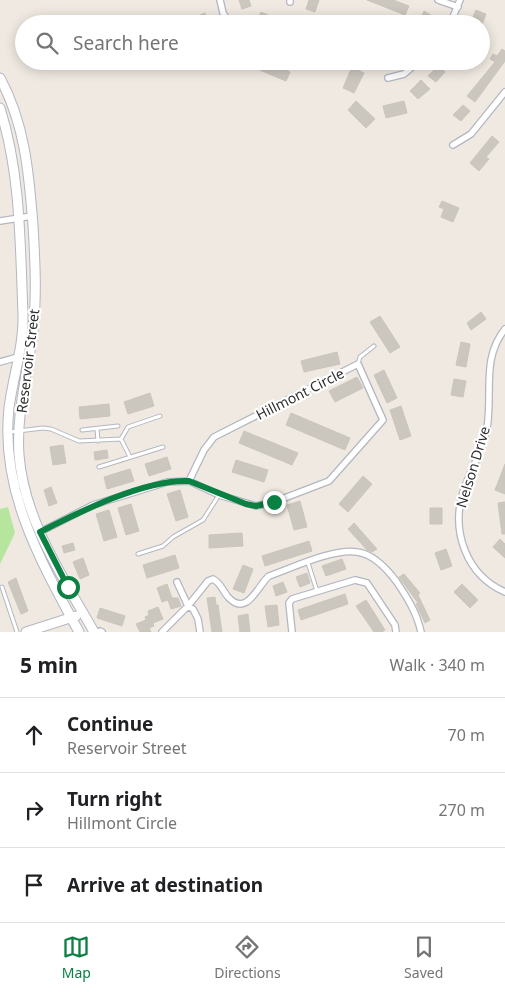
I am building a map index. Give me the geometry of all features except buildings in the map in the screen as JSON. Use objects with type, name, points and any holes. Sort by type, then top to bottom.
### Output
[{"type":"main road","name":"Reservoir Street","points":[[0,78],[16,113],[24,139],[32,216],[34,316],[20,432],[22,473],[40,532],[83,612],[99,632]]},
{"type":"main road","name":"Reservoir Street","points":[[0,108],[13,153],[23,304],[23,324],[5,436],[10,470],[21,511],[39,558],[79,632]]},
{"type":"main road","points":[[26,632],[42,630],[83,612]]},
{"type":"street","points":[[220,0],[224,15]]},
{"type":"street","points":[[438,0],[459,3],[454,15]]},
{"type":"street","points":[[388,78],[404,74],[409,70]]},
{"type":"street","points":[[453,145],[471,134],[505,92]]},
{"type":"street","points":[[0,222],[32,216]]},
{"type":"street","name":"Nelson Drive","points":[[505,329],[490,355],[488,369],[490,409],[486,432],[464,491],[458,520],[460,538],[470,561],[486,580],[505,592]]},
{"type":"street","points":[[0,362],[18,357]]},
{"type":"street","name":"Hillmont Circle","points":[[40,532],[93,506],[167,482],[189,481],[219,495],[256,506],[320,487],[329,482],[383,420],[358,364],[214,437],[204,450],[189,481]]},
{"type":"street","points":[[162,632],[188,606],[203,585],[213,579],[219,582],[228,598],[238,603],[248,601],[255,596],[262,582],[269,576],[339,553],[357,552],[374,559],[389,572],[404,592],[418,618],[420,632]]},
{"type":"street","points":[[292,632],[289,603],[292,599],[355,580],[367,583],[395,625],[396,632]]},
{"type":"street","points":[[177,582],[188,606],[192,609],[198,620],[200,632]]},
{"type":"lane","points":[[358,364],[360,357],[374,346]]},
{"type":"lane","points":[[121,439],[128,426],[160,416]]},
{"type":"lane","points":[[82,430],[118,426]]},
{"type":"lane","points":[[98,428],[98,441]]},
{"type":"lane","points":[[5,436],[20,432],[49,429],[76,441],[121,439]]},
{"type":"lane","points":[[121,439],[130,457]]},
{"type":"lane","points":[[99,467],[163,446]]},
{"type":"lane","points":[[138,554],[163,546],[173,537],[203,520],[219,495]]},
{"type":"lane","points":[[308,563],[317,591]]},
{"type":"lane","points":[[2,587],[17,632]]},
{"type":"green space","points":[[8,507],[15,533],[0,564],[0,509]]},
{"type":"route","points":[[68,587],[40,532],[93,506],[167,482],[180,481],[189,481],[219,495],[246,504],[256,506],[274,502]]}]
